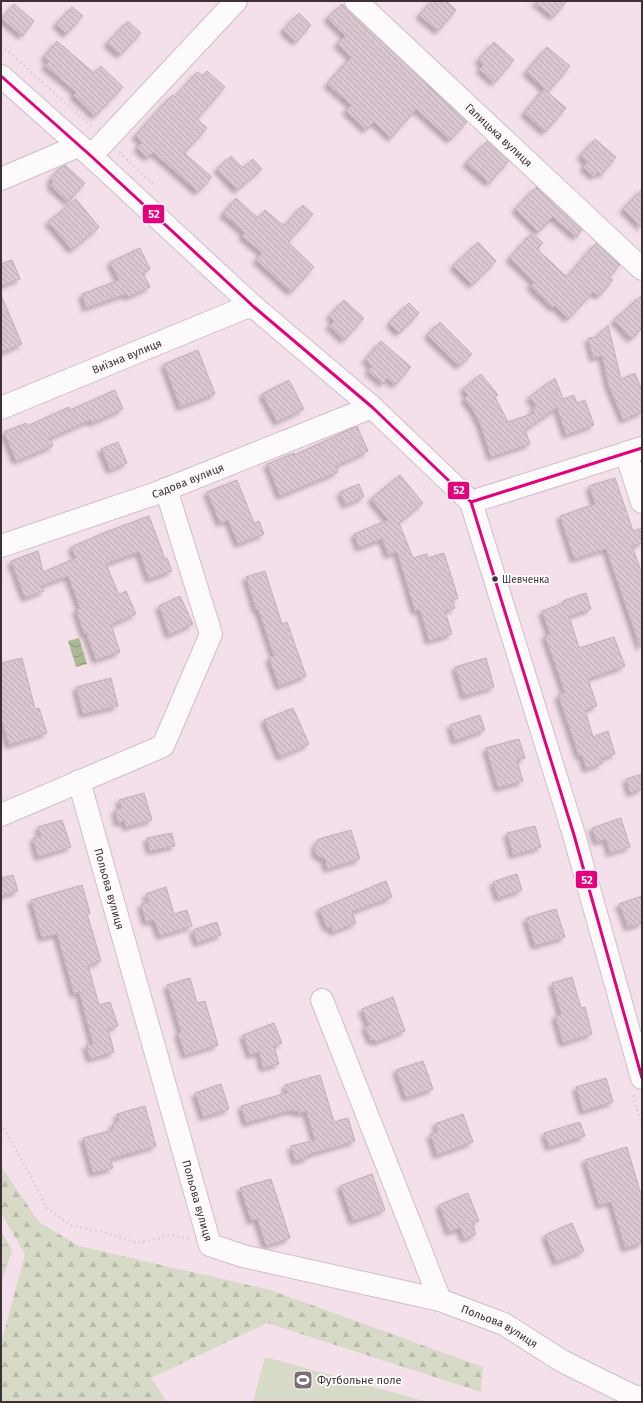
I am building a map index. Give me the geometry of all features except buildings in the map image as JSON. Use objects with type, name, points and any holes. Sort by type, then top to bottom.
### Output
[{"type":"street","points":[[1,179],[84,151],[106,140],[236,1]]},
{"type":"street","name":"Галицька вулиця","points":[[356,1],[642,269]]},
{"type":"street","points":[[1,76],[254,307],[372,407],[471,502],[574,836],[636,1084]]},
{"type":"street","name":"Виїзна вулиця","points":[[1,408],[244,308],[254,307]]},
{"type":"street","name":"Садова вулиця","points":[[1,546],[166,489],[372,407]]},
{"type":"street","points":[[471,502],[634,451],[642,502]]},
{"type":"street","points":[[1,815],[163,746],[211,634],[166,489]]},
{"type":"street","name":"Польова вулиця","points":[[79,781],[210,1245],[243,1256],[440,1300],[504,1324],[562,1361],[633,1396],[642,1398]]},
{"type":"street","points":[[322,1000],[440,1300]]},
{"type":"path","points":[[1,45],[158,189]]},
{"type":"path","points":[[636,1084],[642,1127]]},
{"type":"path","points":[[1,1124],[47,1208],[70,1224],[138,1243],[172,1235],[210,1245]]},
{"type":"green space","points":[[1,1166],[39,1222],[79,1246],[270,1290],[483,1367],[481,1392],[267,1323],[151,1378],[167,1402],[1,1402],[1,1344],[25,1254],[1,1213]]},
{"type":"green space","points":[[1,1231],[12,1250],[1,1285]]},
{"type":"green space","name":"Футбольне поле","points":[[265,1357],[428,1402],[253,1402]]},
{"type":"water","points":[[79,638],[87,664],[76,667],[68,641]]},
{"type":"transit line","name":"52","points":[[1,76],[91,156],[254,307],[372,407],[471,502],[574,835],[642,1078]]},
{"type":"transit line","name":"52","points":[[471,502],[642,448]]},
{"type":"place","name":"Шевченка","points":[[495,579]]},
{"type":"place","name":"Футбольне поле","points":[[303,1380]]}]
